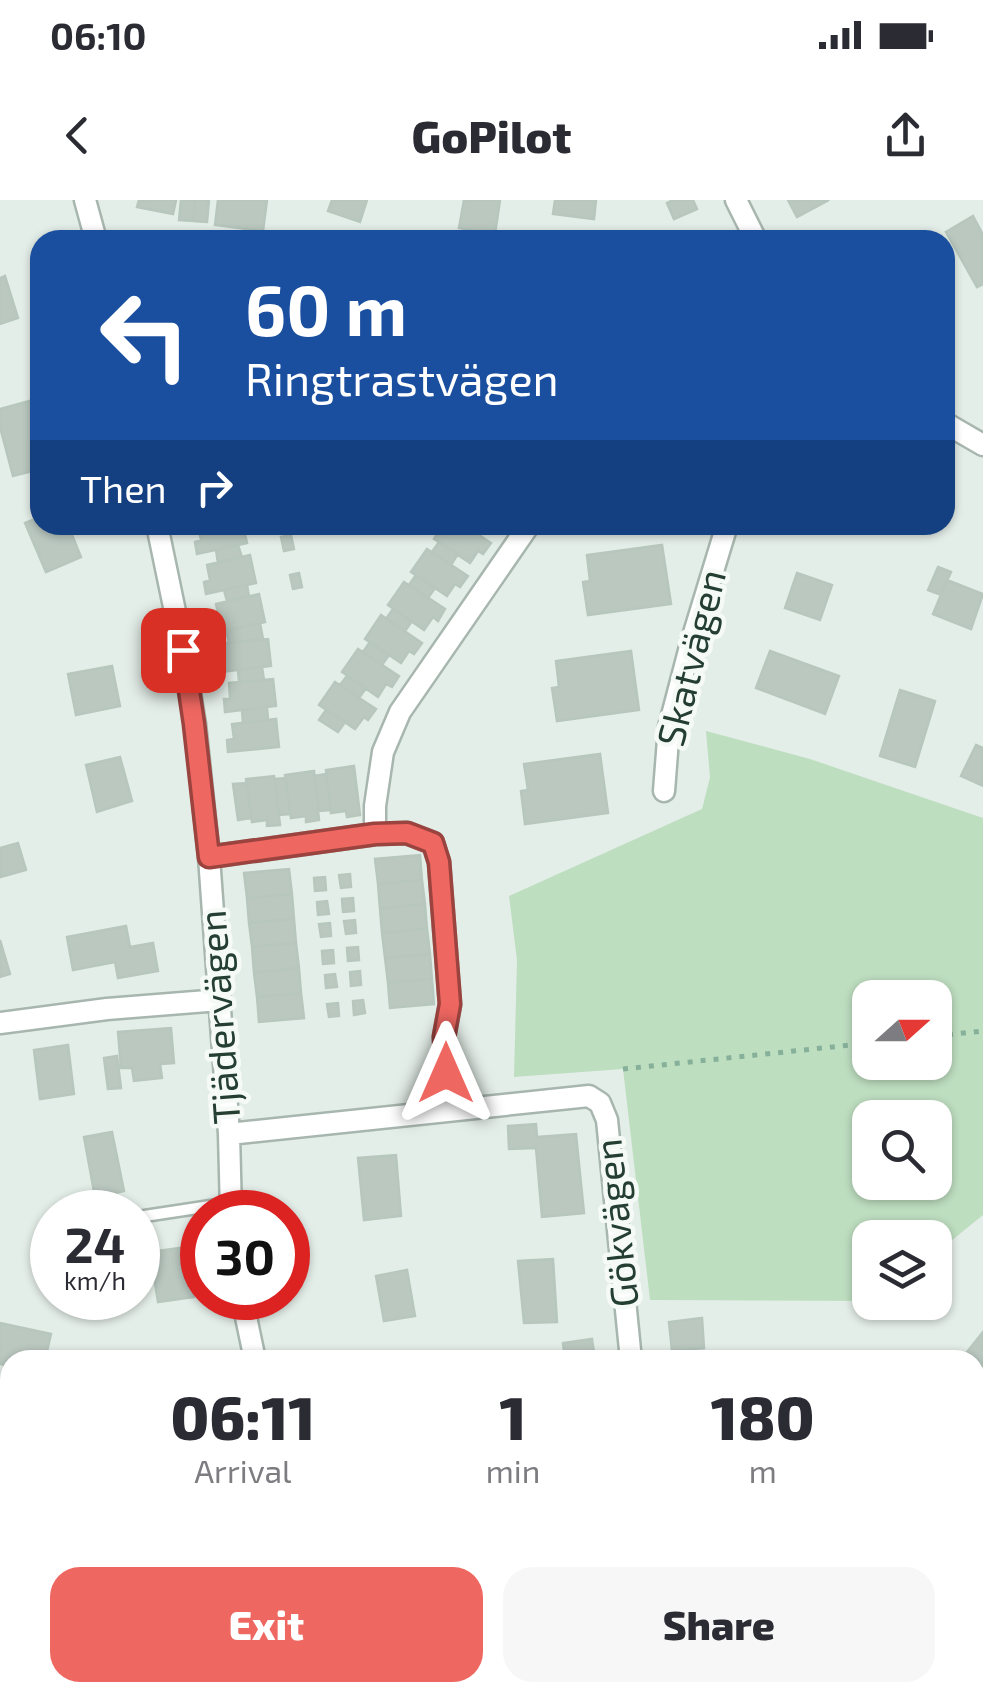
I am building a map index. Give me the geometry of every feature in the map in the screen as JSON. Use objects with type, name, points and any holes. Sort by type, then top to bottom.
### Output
[{"type":"street","points":[[85,200],[93,230]]},
{"type":"street","points":[[736,200],[751,230]]},
{"type":"street","points":[[955,429],[983,446]]},
{"type":"street","name":"Tjädervägen","points":[[159,535],[183,650],[209,857],[231,1190]]},
{"type":"street","points":[[375,834],[383,752],[400,712],[522,535]]},
{"type":"street","name":"Skatvägen","points":[[664,792],[669,728],[724,535]]},
{"type":"street","points":[[209,857],[375,834],[407,833],[433,843],[439,862],[450,1004],[444,1037],[449,1109]]},
{"type":"street","points":[[0,1023],[107,1008],[220,1000]]},
{"type":"street","name":"Gökvägen","points":[[229,1134],[589,1096],[600,1103],[606,1120],[630,1350]]},
{"type":"street","points":[[247,1320],[253,1350]]},
{"type":"path","points":[[952,1034],[983,1031]]},
{"type":"path","points":[[623,1068],[852,1044]]},
{"type":"green space","points":[[706,731],[810,759],[983,818],[983,1215],[952,1240],[952,1220],[852,1220],[852,1301],[650,1300],[623,1069],[514,1077],[517,960],[509,896],[702,809],[710,777]]},
{"type":"building","points":[[139,200],[176,200],[173,214],[137,207]]},
{"type":"building","points":[[181,200],[195,200],[193,221],[179,220]]},
{"type":"building","points":[[195,200],[209,200],[207,222],[193,221]]},
{"type":"building","points":[[218,200],[267,200],[263,230],[215,225]]},
{"type":"building","points":[[332,200],[367,200],[360,222],[328,211]]},
{"type":"building","points":[[464,200],[500,200],[496,230],[459,228]]},
{"type":"building","points":[[555,200],[596,200],[594,219],[553,214]]},
{"type":"building","points":[[693,200],[697,209],[674,219],[667,203]]},
{"type":"building","points":[[788,200],[829,200],[797,217]]},
{"type":"building","points":[[973,216],[983,235],[983,284],[977,287],[955,248],[955,230],[949,230]]},
{"type":"building","points":[[5,276],[18,318],[0,324],[0,278]]},
{"type":"building","points":[[29,401],[30,472],[13,476],[0,427],[0,409]]},
{"type":"building","points":[[30,535],[72,535],[81,557],[46,572]]},
{"type":"building","points":[[200,535],[245,535],[247,543],[197,554],[195,542],[201,540]]},
{"type":"building","points":[[291,535],[294,549],[284,551],[281,537]]},
{"type":"building","points":[[437,535],[479,535],[491,543],[483,554],[478,551],[470,563],[434,539]]},
{"type":"building","points":[[439,542],[458,554],[451,565],[432,552]]},
{"type":"building","points":[[238,545],[242,557],[218,563],[216,550]]},
{"type":"building","points":[[662,545],[671,604],[588,615],[583,582],[590,581],[587,555]]},
{"type":"building","points":[[427,549],[468,576],[460,587],[455,584],[447,596],[411,572]]},
{"type":"building","points":[[250,555],[256,583],[206,594],[204,582],[210,580],[207,565]]},
{"type":"building","points":[[938,567],[951,572],[941,595],[928,590]]},
{"type":"building","points":[[299,573],[302,587],[293,589],[290,575]]},
{"type":"building","points":[[797,573],[832,585],[820,620],[785,608]]},
{"type":"building","points":[[416,575],[435,588],[428,598],[409,585]]},
{"type":"building","points":[[947,580],[983,594],[971,629],[933,614]]},
{"type":"building","points":[[404,582],[445,609],[438,621],[433,617],[424,630],[388,605]]},
{"type":"building","points":[[247,585],[249,596],[227,601],[224,590]]},
{"type":"building","points":[[259,594],[265,622],[215,633],[213,620],[219,619],[216,604]]},
{"type":"building","points":[[393,609],[412,621],[405,631],[386,619]]},
{"type":"building","points":[[381,615],[422,643],[414,654],[409,651],[401,663],[365,639]]},
{"type":"building","points":[[260,623],[263,639],[229,643],[226,630]]},
{"type":"building","points":[[268,639],[271,666],[220,672],[219,659],[226,658],[224,643]]},
{"type":"building","points":[[370,642],[389,655],[382,665],[363,652]]},
{"type":"building","points":[[358,649],[399,676],[392,687],[386,684],[378,697],[342,672]]},
{"type":"building","points":[[631,651],[639,710],[557,721],[552,688],[559,687],[556,661]]},
{"type":"building","points":[[770,651],[839,676],[825,714],[756,688]]},
{"type":"building","points":[[112,666],[120,706],[76,715],[68,674]]},
{"type":"building","points":[[262,667],[264,680],[239,682],[238,670]]},
{"type":"building","points":[[347,676],[366,688],[359,698],[340,685]]},
{"type":"building","points":[[273,679],[276,706],[225,712],[224,699],[230,699],[229,683]]},
{"type":"building","points":[[335,682],[376,709],[355,729],[319,705]]},
{"type":"building","points":[[900,690],[935,701],[915,767],[880,756]]},
{"type":"building","points":[[267,707],[268,720],[243,723],[242,710]]},
{"type":"building","points":[[326,710],[345,722],[338,732],[319,720]]},
{"type":"building","points":[[276,719],[279,747],[228,752],[227,740],[234,739],[232,724]]},
{"type":"building","points":[[976,745],[983,748],[983,786],[961,776]]},
{"type":"building","points":[[600,754],[608,813],[525,824],[521,791],[528,790],[524,764]]},
{"type":"building","points":[[120,757],[132,801],[97,812],[86,765]]},
{"type":"building","points":[[354,766],[360,815],[347,817],[346,811],[331,813],[326,770]]},
{"type":"building","points":[[314,771],[319,820],[306,822],[306,816],[291,818],[285,775]]},
{"type":"building","points":[[326,774],[331,810],[319,811],[314,776]]},
{"type":"building","points":[[274,776],[280,825],[267,826],[267,820],[252,822],[246,779]]},
{"type":"building","points":[[286,778],[290,814],[279,815],[275,779]]},
{"type":"building","points":[[247,783],[251,818],[238,820],[233,784]]},
{"type":"building","points":[[18,843],[26,870],[1,877],[0,848]]},
{"type":"building","points":[[420,855],[422,880],[378,884],[375,859]]},
{"type":"building","points":[[289,869],[292,894],[247,898],[244,873]]},
{"type":"building","points":[[350,874],[351,887],[341,888],[339,875]]},
{"type":"building","points":[[325,877],[326,890],[315,891],[314,878]]},
{"type":"building","points":[[422,880],[425,904],[380,909],[378,884]]},
{"type":"building","points":[[292,894],[294,919],[249,923],[247,898]]},
{"type":"building","points":[[353,898],[354,911],[343,912],[342,899]]},
{"type":"building","points":[[327,901],[329,914],[318,915],[317,902]]},
{"type":"building","points":[[425,904],[427,929],[382,933],[380,909]]},
{"type":"building","points":[[294,919],[296,943],[252,947],[249,923]]},
{"type":"building","points":[[355,920],[356,933],[346,934],[344,921]]},
{"type":"building","points":[[330,923],[331,936],[321,937],[319,924]]},
{"type":"building","points":[[126,926],[130,947],[153,943],[158,971],[118,978],[115,962],[73,970],[67,937]]},
{"type":"building","points":[[427,929],[430,954],[385,958],[382,933]]},
{"type":"building","points":[[0,940],[10,974],[0,977]]},
{"type":"building","points":[[296,943],[299,968],[254,973],[252,947]]},
{"type":"building","points":[[358,947],[359,960],[348,961],[347,948]]},
{"type":"building","points":[[333,950],[334,963],[323,964],[322,951]]},
{"type":"building","points":[[430,954],[432,979],[388,983],[385,958]]},
{"type":"building","points":[[299,968],[301,993],[257,997],[254,973]]},
{"type":"building","points":[[360,971],[361,985],[351,986],[350,972]]},
{"type":"building","points":[[335,974],[337,987],[326,988],[325,975]]},
{"type":"building","points":[[432,979],[434,1004],[390,1008],[388,983]]},
{"type":"building","points":[[301,993],[304,1018],[259,1022],[257,997]]},
{"type":"building","points":[[363,1000],[365,1013],[354,1015],[353,1001]]},
{"type":"building","points":[[338,1003],[339,1016],[329,1017],[327,1004]]},
{"type":"building","points":[[171,1028],[174,1063],[160,1064],[162,1078],[134,1081],[132,1068],[121,1068],[118,1032]]},
{"type":"building","points":[[68,1045],[74,1094],[40,1099],[34,1050]]},
{"type":"building","points":[[117,1056],[121,1088],[108,1089],[104,1058]]},
{"type":"building","points":[[536,1124],[537,1137],[576,1134],[584,1213],[542,1217],[536,1148],[509,1149],[508,1126]]},
{"type":"building","points":[[112,1132],[124,1190],[94,1190],[84,1137]]},
{"type":"building","points":[[396,1155],[401,1216],[364,1220],[358,1158]]},
{"type":"building","points":[[180,1248],[180,1299],[160,1302],[160,1251]]},
{"type":"building","points":[[553,1259],[557,1322],[524,1323],[518,1261]]},
{"type":"building","points":[[407,1270],[415,1316],[384,1321],[376,1276]]},
{"type":"building","points":[[702,1318],[704,1348],[672,1350],[669,1322]]},
{"type":"building","points":[[0,1323],[51,1334],[47,1350],[0,1350]]},
{"type":"building","points":[[983,1332],[983,1350],[969,1350]]},
{"type":"building","points":[[592,1339],[594,1350],[564,1350],[563,1343]]},
{"type":"route","points":[[183,650],[209,857],[375,834],[407,833],[433,843],[439,862],[450,1004],[444,1037],[446,1073]]}]
